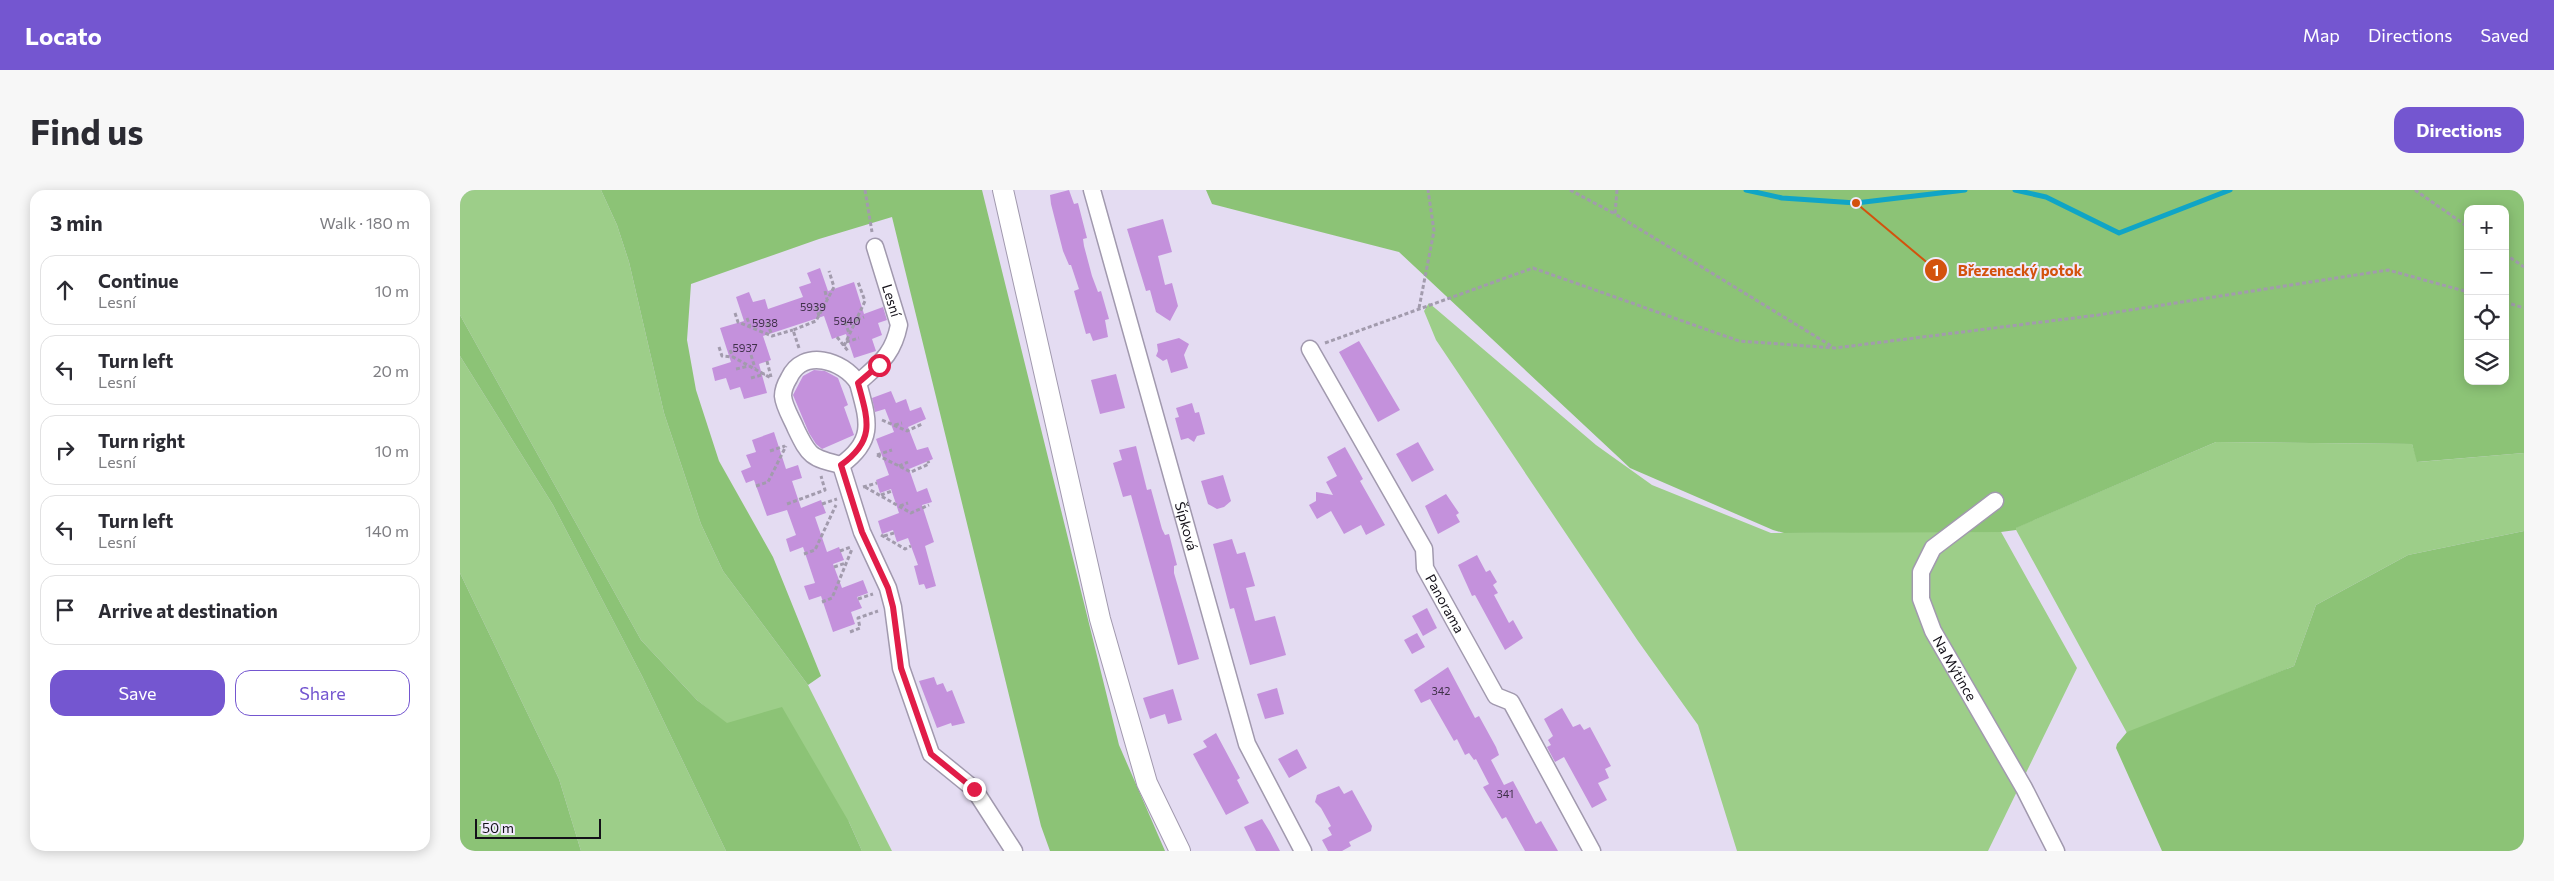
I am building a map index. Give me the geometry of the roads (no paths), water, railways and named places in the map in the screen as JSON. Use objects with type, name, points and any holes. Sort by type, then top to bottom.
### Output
[{"type":"street","points":[[1003,190],[1100,619],[1147,784],[1180,851]]},
{"type":"street","name":"Šípková","points":[[1092,190],[1247,744],[1303,851]]},
{"type":"street","name":"Lesní","points":[[858,383],[888,356],[899,325],[874,247]]},
{"type":"street","name":"Panorama","points":[[1310,349],[1424,550],[1425,568],[1496,696],[1510,702],[1592,851]]},
{"type":"street","points":[[811,360],[827,360],[844,366],[852,373],[858,383],[868,426],[865,440],[856,454],[841,465],[813,458],[796,427],[778,381],[797,366],[811,360]]},
{"type":"street","points":[[841,465],[862,532],[888,588],[893,607],[901,668],[931,754],[974,789],[1014,851]]},
{"type":"street","name":"Na Mýtince","points":[[1995,501],[1932,548],[1921,572],[1921,598],[1933,631],[2024,788],[2056,851]]},
{"type":"waterway","points":[[1746,190],[1782,198],[1856,203],[1965,190]]},
{"type":"waterway","points":[[2015,190],[2046,197],[2119,233],[2230,190]]},
{"type":"place","name":"Březenecký potok","points":[[1856,203]]}]
